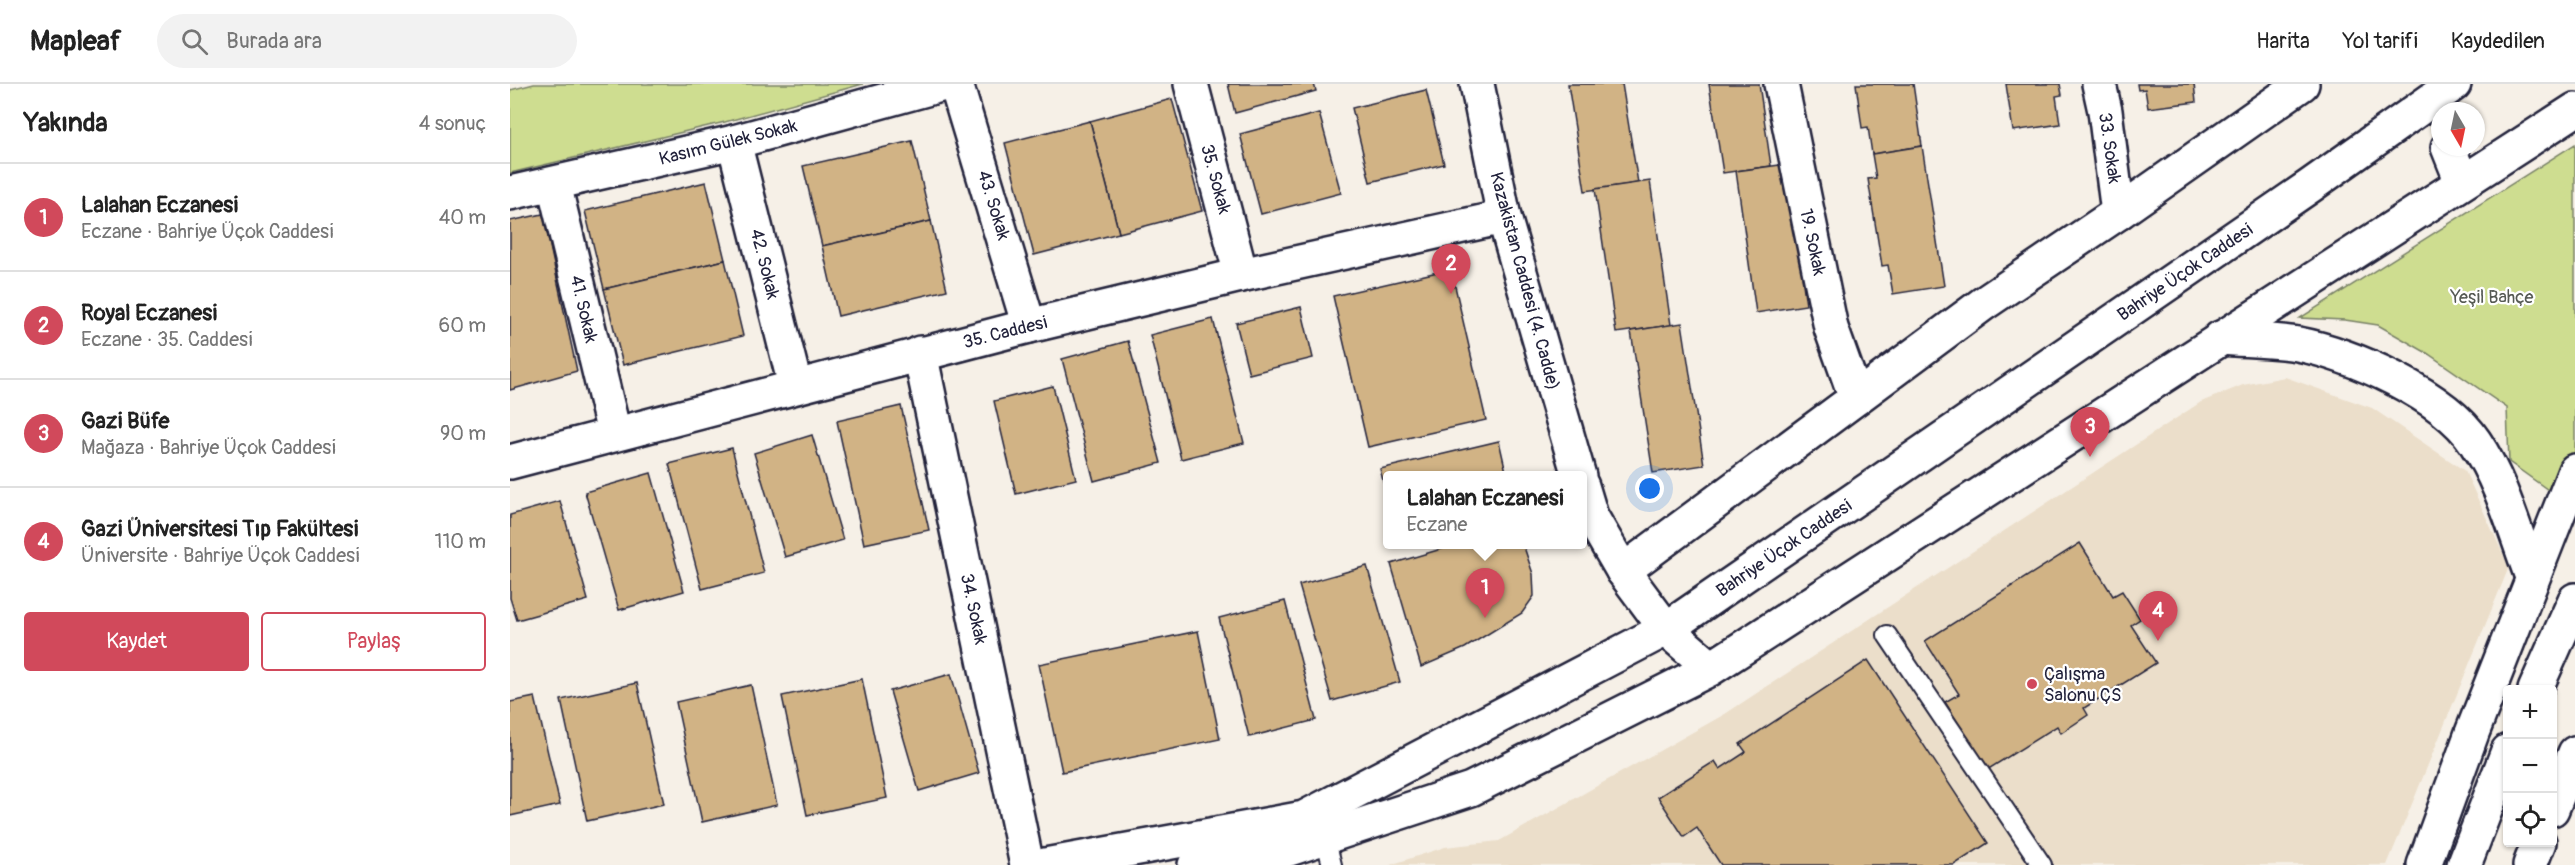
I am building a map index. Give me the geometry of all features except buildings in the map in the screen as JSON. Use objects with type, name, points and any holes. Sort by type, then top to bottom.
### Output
[{"type":"main road","name":"Kasım Gülek Sokak","points":[[510,193],[734,142],[944,84]]},
{"type":"main road","name":"43. Sokak","points":[[956,84],[1029,326]]},
{"type":"main road","name":"35. Sokak","points":[[1191,84],[1241,275]]},
{"type":"main road","name":"Kazakistan Caddesi (4. Cadde)","points":[[1477,84],[1504,217],[1578,471]]},
{"type":"main road","name":"19. Sokak","points":[[1781,84],[1831,328],[1856,398]]},
{"type":"main road","name":"33. Sokak","points":[[2099,84],[2105,111],[2118,213]]},
{"type":"main road","points":[[1623,571],[1983,304],[2302,84]]},
{"type":"main road","name":"Bahriye Üçok Caddesi","points":[[1045,865],[1304,818],[1666,629],[2439,99]]},
{"type":"main road","points":[[1196,865],[1286,850],[1328,851],[1471,789],[1710,666],[2575,110]]},
{"type":"main road","name":"42. Sokak","points":[[734,142],[795,385]]},
{"type":"main road","points":[[2452,156],[2462,182]]},
{"type":"main road","name":"41. Sokak","points":[[554,184],[614,434]]},
{"type":"main road","name":"35. Caddesi","points":[[510,462],[795,385],[1029,326],[1241,275],[1504,217]]},
{"type":"main road","points":[[2220,338],[2298,344],[2356,362],[2421,394],[2451,416],[2474,440],[2490,467],[2532,577]]},
{"type":"main road","name":"34. Sokak","points":[[920,353],[1027,865]]},
{"type":"main road","points":[[2424,865],[2532,577],[2575,471]]},
{"type":"main road","points":[[1587,503],[1591,516],[1623,571],[1666,629],[1710,666]]},
{"type":"main road","points":[[2537,685],[2575,600]]},
{"type":"main road","points":[[2557,799],[2575,753]]},
{"type":"main road","points":[[2464,865],[2503,764]]},
{"type":"main road","points":[[2530,865],[2537,847]]},
{"type":"lane","points":[[1887,635],[2042,865]]},
{"type":"shaded area","points":[[2285,377],[2372,408],[2465,471],[2509,567],[2387,865],[1390,865],[1445,847],[1499,841],[1725,714],[2201,402],[2243,385]]},
{"type":"green space","points":[[534,84],[863,84],[725,122],[510,173],[510,90]]},
{"type":"green space","name":"Yeşil Bahçe","points":[[2575,144],[2575,456],[2558,497],[2509,462],[2507,408],[2427,353],[2378,325],[2345,320],[2300,318]]},
{"type":"place","name":"Royal Eczanesi","points":[[1451,294]]},
{"type":"place","name":"Gazi Büfe","points":[[2090,457]]},
{"type":"place","name":"Lalahan Eczanesi","points":[[1485,618]]},
{"type":"place","name":"Gazi Üniversitesi Tıp Fakültesi","points":[[2158,641]]},
{"type":"place","name":"Çalışma Salonu ÇS","points":[[2032,684]]}]
